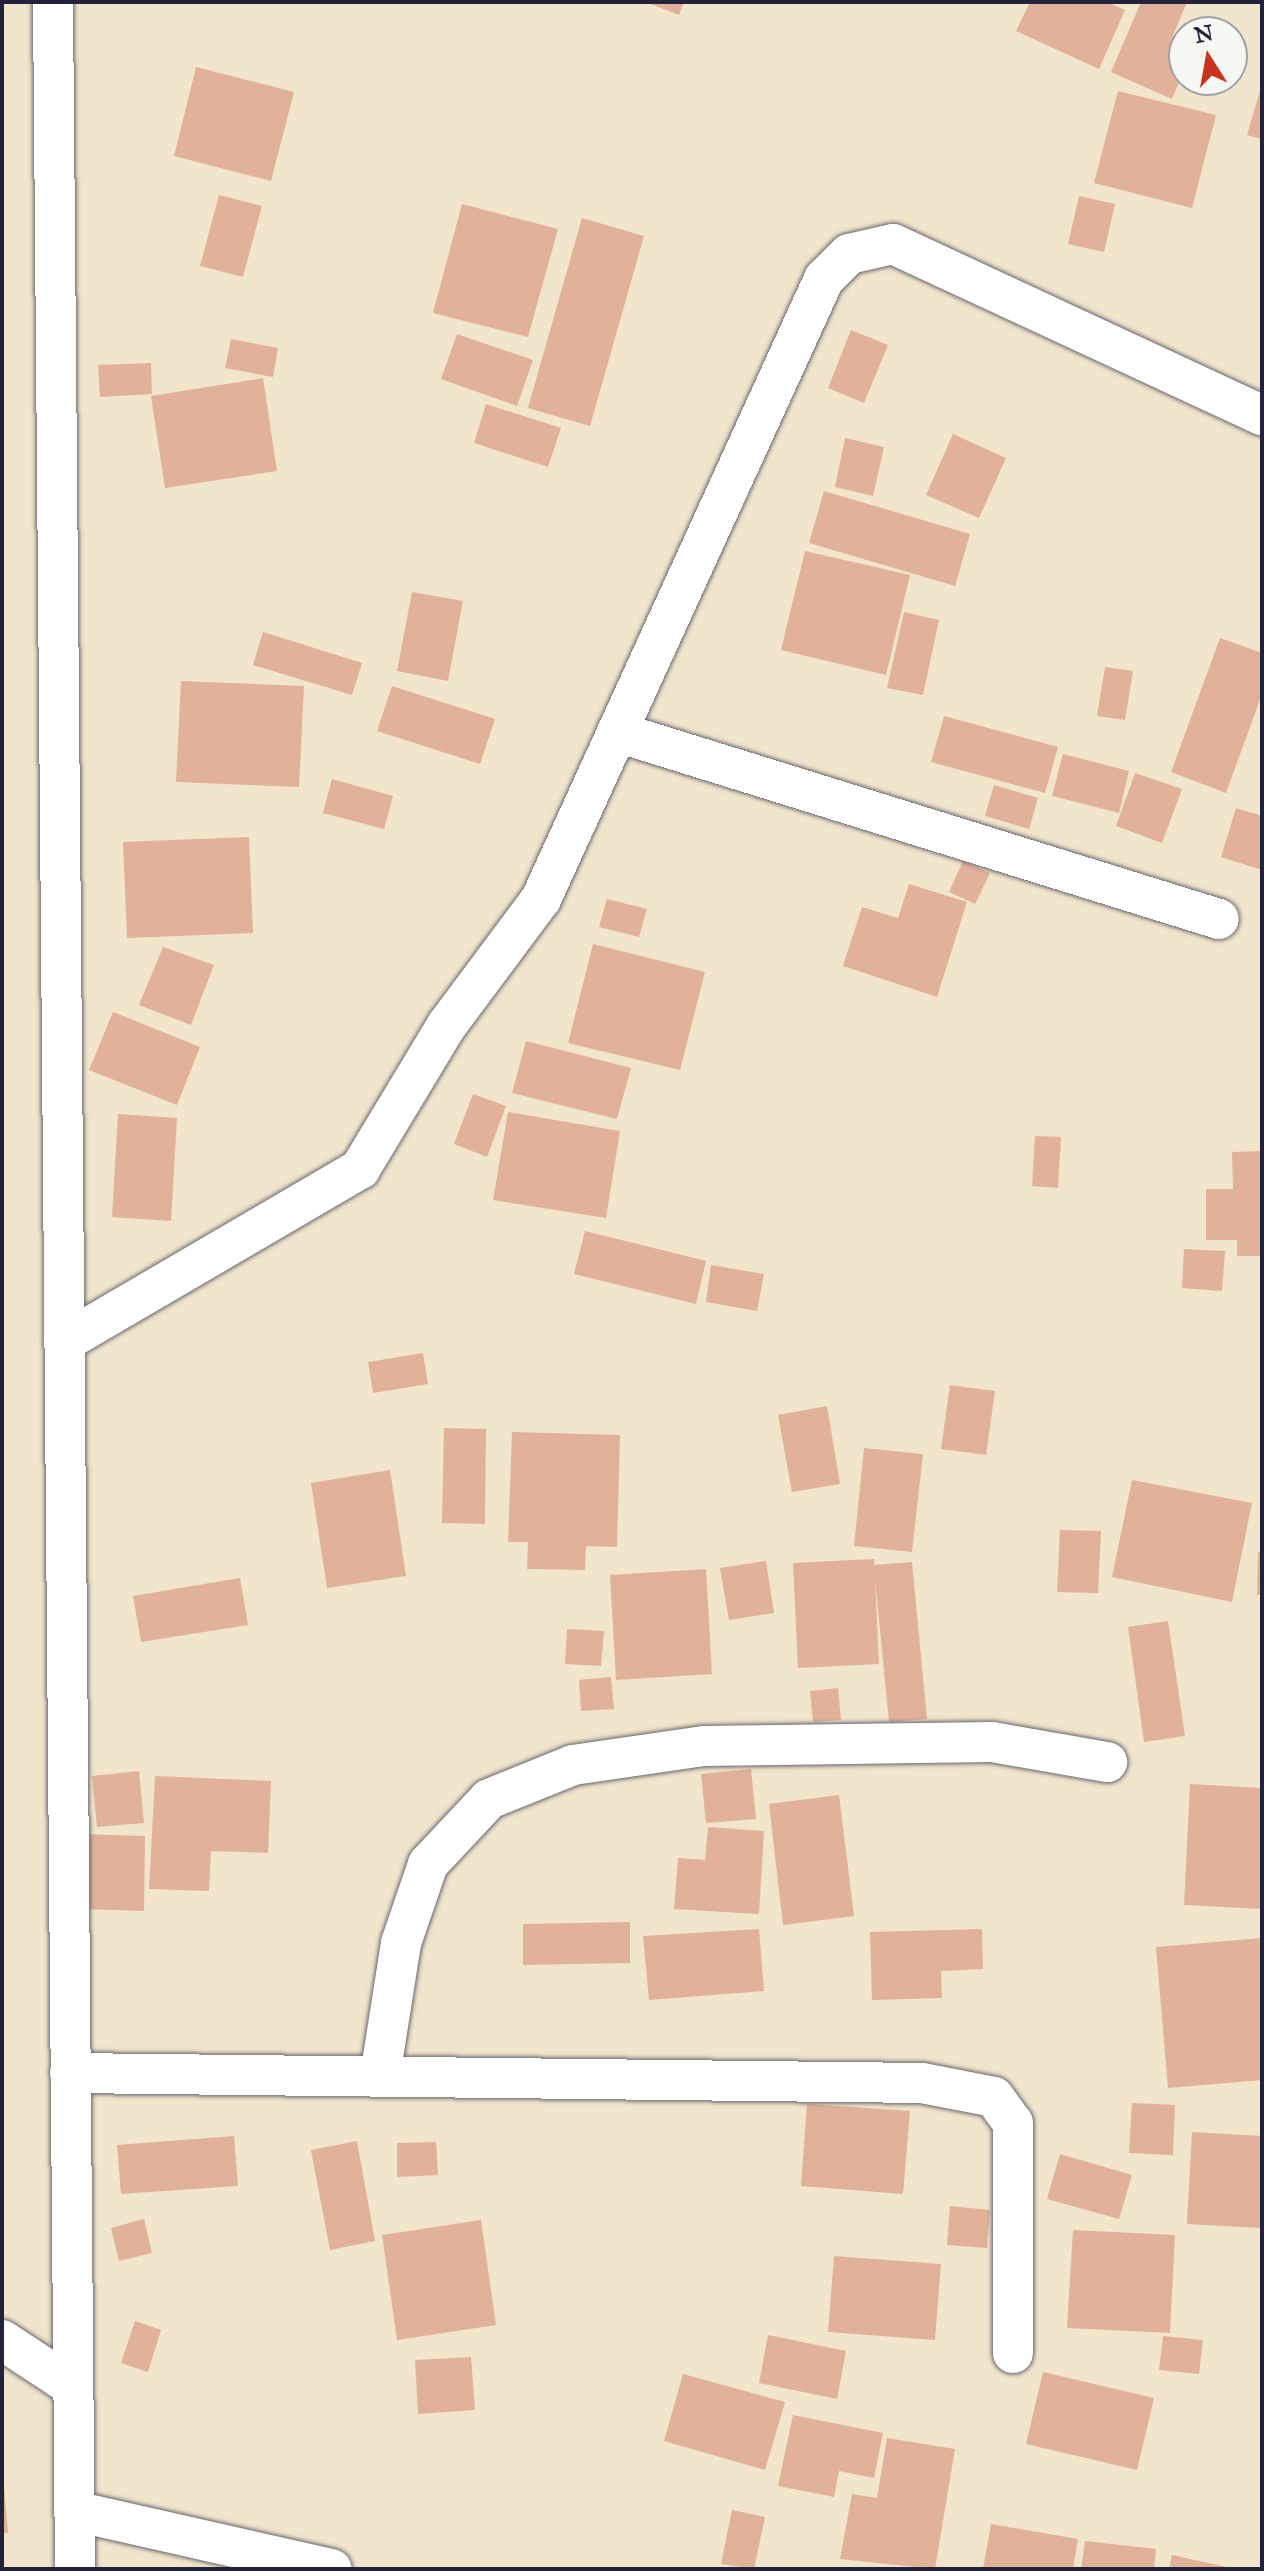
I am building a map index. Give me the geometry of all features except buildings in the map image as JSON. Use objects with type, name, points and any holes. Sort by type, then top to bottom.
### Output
[{"type":"street","points":[[53,2],[75,2569]]},
{"type":"street","points":[[64,1342],[360,1169],[447,1025],[541,899],[824,279],[849,254],[893,244],[1262,415]]},
{"type":"street","points":[[617,732],[1219,919]]},
{"type":"street","points":[[380,2076],[401,1943],[428,1864],[489,1799],[573,1765],[704,1746],[992,1742],[1107,1762]]},
{"type":"street","points":[[70,2073],[922,2083],[994,2097],[1013,2123],[1013,2353]]},
{"type":"street","points":[[2,2340],[72,2386]]},
{"type":"street","points":[[74,2511],[332,2569]]}]
